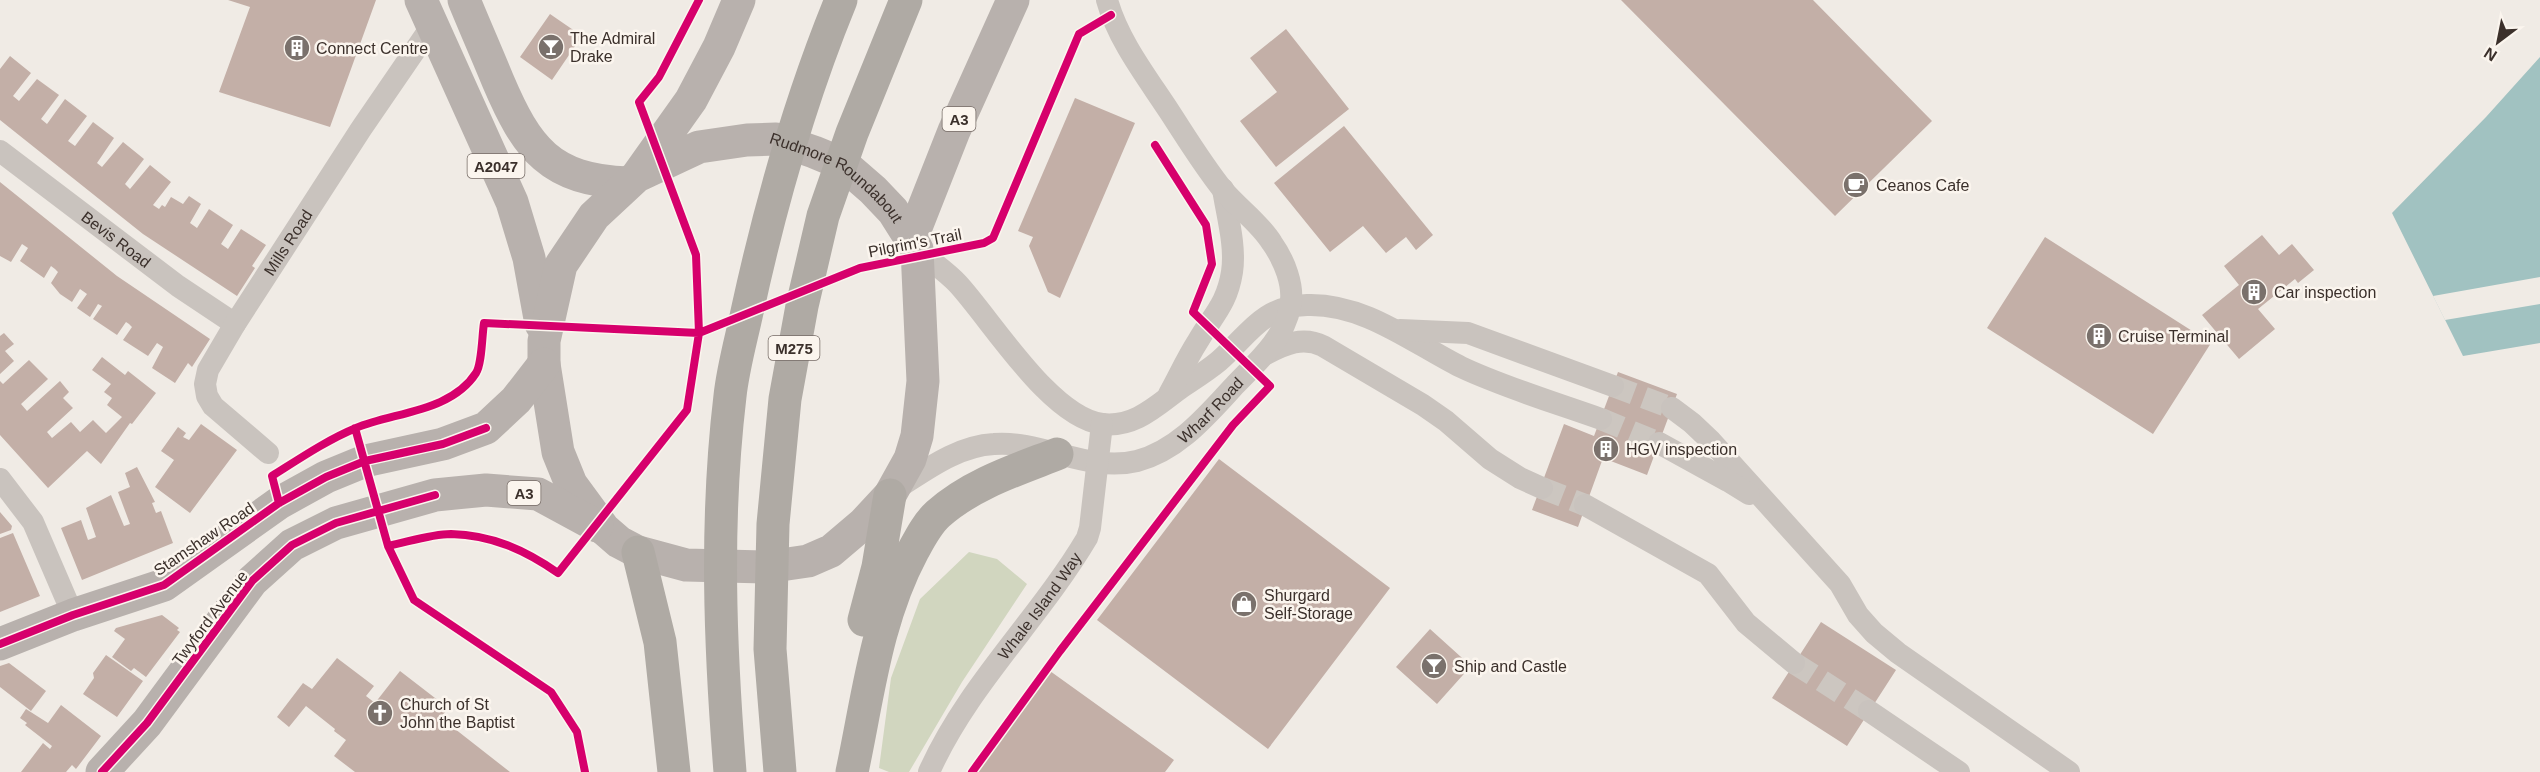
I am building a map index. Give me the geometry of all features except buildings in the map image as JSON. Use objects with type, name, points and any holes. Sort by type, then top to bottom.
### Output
[{"type":"highway","points":[[730,772],[720,649],[720,502],[730,394],[774,198],[823,44],[841,0]]},
{"type":"highway","name":"M275","points":[[780,772],[770,650],[773,524],[785,399],[823,216],[852,133],[906,0]]},
{"type":"highway","points":[[852,772],[880,634],[904,567],[921,535],[936,515],[957,499],[982,485],[1056,454]]},
{"type":"highway","points":[[847,772],[845,737],[848,701],[892,493]]},
{"type":"highway","points":[[638,552],[660,642],[674,772]]},
{"type":"main road","name":"A2047","points":[[464,0],[510,109],[534,147],[546,158],[572,174],[604,182],[633,180]]},
{"type":"main road","points":[[633,180],[691,100],[719,47],[739,0]]},
{"type":"main road","name":"A3","points":[[914,245],[954,131],[1013,0]]},
{"type":"main road","name":"A2047","points":[[427,12],[504,183],[522,229],[544,352]]},
{"type":"main road","name":"Rudmore Roundabout","points":[[776,139],[843,164],[887,205],[914,245],[922,328],[923,381],[920,416],[910,459],[892,493],[864,523],[831,551],[808,561],[766,567],[686,565],[638,552],[619,542],[604,530],[571,484],[558,452],[544,352],[561,265],[594,216],[633,180],[699,147],[747,140],[776,139]]},
{"type":"main road","name":"Stamshaw Road","points":[[0,644],[73,615],[164,585],[203,560],[279,503],[326,477],[364,461],[443,444],[486,428],[516,400],[544,352]]},
{"type":"main road","name":"Twyford Avenue","points":[[115,767],[252,581],[292,545],[336,523],[435,495],[486,490],[538,494],[604,530]]},
{"type":"street","name":"Wharf Road","points":[[892,493],[955,454],[995,443],[1020,444],[1098,462],[1123,463],[1138,460],[1171,446],[1197,426],[1264,355],[1279,334],[1290,308],[1289,280],[1271,241],[1223,189],[1139,66],[1111,15],[1107,0]]},
{"type":"street","name":"Mills Road","points":[[268,453],[222,415],[207,396],[205,384],[208,370],[235,324],[361,129],[427,12]]},
{"type":"street","name":"Bevis Road","points":[[0,151],[178,286],[235,324]]},
{"type":"street","name":"Wharf Road","points":[[1167,398],[1198,340],[1217,314],[1229,283],[1232,270],[1232,250],[1223,189]]},
{"type":"street","points":[[914,245],[957,283],[1020,363],[1044,388],[1087,419],[1102,424],[1136,419],[1152,411],[1219,361],[1258,321],[1290,308],[1319,304],[1396,330],[1461,367],[1600,419]]},
{"type":"street","points":[[1396,330],[1468,333],[1613,386]]},
{"type":"street","points":[[1264,355],[1292,342],[1316,342],[1423,405],[1446,421],[1490,459],[1520,478],[1542,488]]},
{"type":"street","points":[[1672,408],[1711,441],[1776,512],[1840,584],[1858,615],[1874,633],[1898,653],[2069,772]]},
{"type":"street","name":"Whale Island Way","points":[[929,772],[940,748],[963,712],[1087,538],[1102,424]]},
{"type":"street","points":[[1659,443],[1728,481],[1776,512]]},
{"type":"street","points":[[0,479],[33,522],[73,615]]},
{"type":"street","points":[[1586,505],[1708,574],[1746,623],[1794,663]]},
{"type":"street","points":[[1869,711],[1959,772]]},
{"type":"green space","points":[[969,552],[997,559],[1027,584],[962,682],[909,772],[889,772],[879,768],[891,678],[920,599]]},
{"type":"water","points":[[2540,57],[2540,343],[2463,356],[2392,213],[2486,117]]},
{"type":"pier","points":[[2540,277],[2540,304],[2445,320],[2433,296]]},
{"type":"tunnel","points":[[1613,386],[1672,408]]},
{"type":"tunnel","points":[[1601,419],[1659,443]]},
{"type":"tunnel","points":[[1542,488],[1585,505]]},
{"type":"tunnel","points":[[1794,663],[1869,711]]},
{"type":"cycle path","points":[[388,546],[443,534],[480,537],[508,545],[558,573],[687,410],[699,333],[696,255],[639,102],[659,77],[699,0]]},
{"type":"cycle path","name":"Pilgrim's Trail","points":[[279,503],[272,476],[292,463],[356,428],[437,403],[452,396],[465,386],[478,369],[484,323],[699,333],[860,268],[984,243],[993,238],[1079,34],[1111,15]]},
{"type":"cycle path","points":[[972,772],[1060,651],[1233,425],[1270,386],[1193,312],[1212,264],[1206,225],[1155,145]]},
{"type":"cycle path","points":[[355,428],[388,546],[414,600],[551,692],[577,732],[585,772]]},
{"type":"cycle path","points":[[0,644],[73,615],[164,585],[279,503],[326,477],[365,461],[443,444],[486,428]]},
{"type":"cycle path","points":[[102,772],[147,723],[252,581],[292,545],[336,523],[435,495]]},
{"type":"place","name":"The Admiral Drake","points":[[551,47]]},
{"type":"place","name":"Connect Centre","points":[[297,48]]},
{"type":"place","name":"Ceanos Cafe","points":[[1856,185]]},
{"type":"place","name":"Car inspection","points":[[2254,292]]},
{"type":"place","name":"Cruise Terminal","points":[[2099,336]]},
{"type":"place","name":"HGV inspection","points":[[1606,449]]},
{"type":"place","name":"Shurgard Self-Storage","points":[[1244,604]]},
{"type":"place","name":"Ship and Castle","points":[[1434,666]]},
{"type":"place","name":"Church of St John the Baptist","points":[[380,713]]}]
